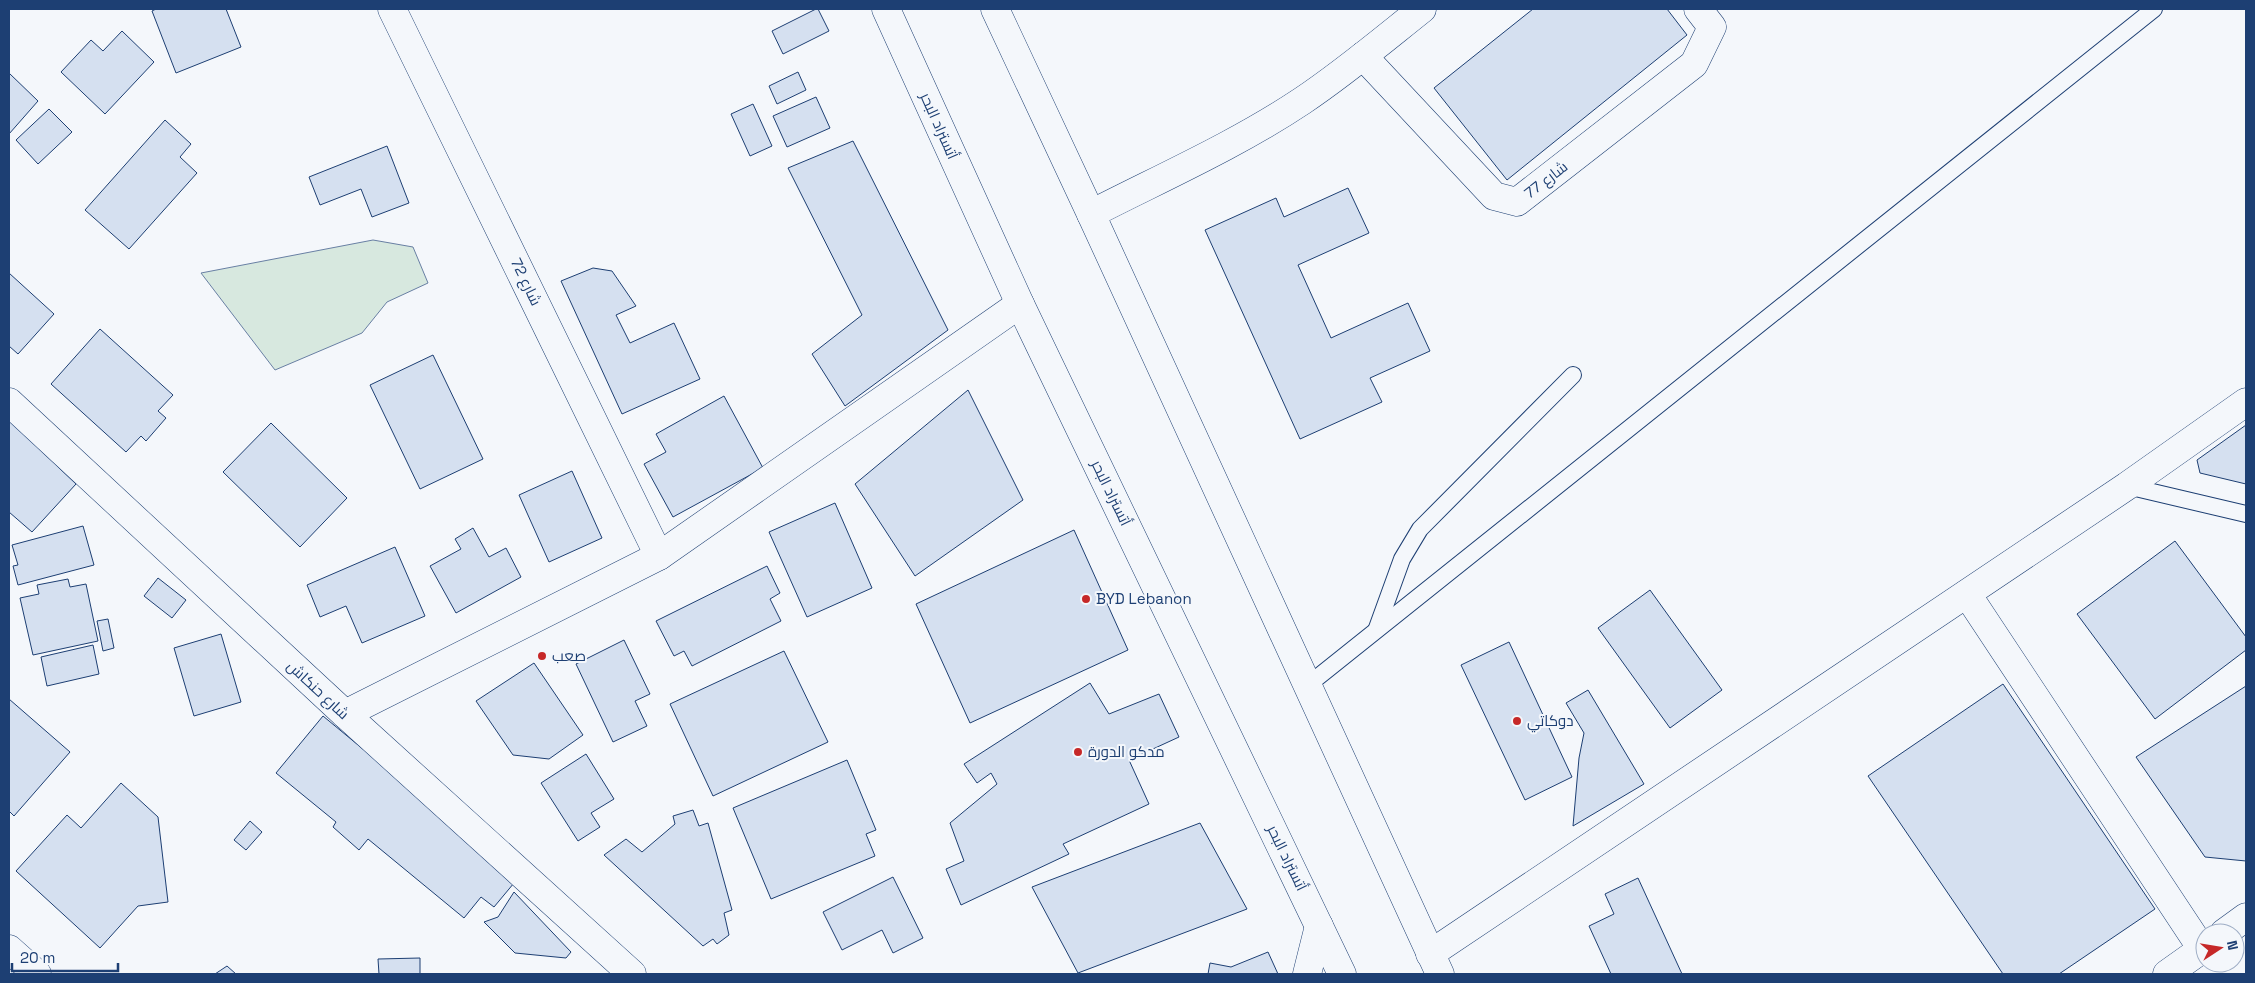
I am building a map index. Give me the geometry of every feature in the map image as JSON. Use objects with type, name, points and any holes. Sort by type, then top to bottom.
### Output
[{"type":"main road","name":"شارع 72","points":[[392,9],[659,556]]},
{"type":"main road","name":"أتستراد البحر","points":[[886,9],[1020,304],[1342,974]]},
{"type":"main road","points":[[995,9],[1435,964],[2246,402]]},
{"type":"main road","points":[[1091,214],[1242,136],[1301,102],[1422,9]]},
{"type":"main road","name":"شارع 77","points":[[1363,56],[1494,196],[1517,202],[1694,64],[1712,27],[1698,9]]},
{"type":"main road","points":[[345,714],[659,556],[1020,304]]},
{"type":"main road","name":"شارع حنكاش","points":[[9,402],[345,714],[632,974]]},
{"type":"main road","points":[[1967,594],[2195,936]]},
{"type":"main road","points":[[1306,974],[1319,926]]},
{"type":"main road","points":[[9,949],[37,974]]},
{"type":"main road","points":[[2167,974],[2195,954]]},
{"type":"lane","points":[[1308,685],[2154,9]]},
{"type":"lane","points":[[1377,628],[1402,559],[1420,529],[1573,375]]},
{"type":"lane","points":[[2127,486],[2246,514]]},
{"type":"shaded area","points":[[373,240],[413,247],[428,283],[387,302],[362,333],[275,370],[201,273]]},
{"type":"building","points":[[156,9],[226,9],[241,47],[176,73],[152,11]]},
{"type":"building","points":[[818,9],[829,31],[783,54],[772,31]]},
{"type":"building","points":[[1533,9],[1667,9],[1687,35],[1507,180],[1434,88]]},
{"type":"building","points":[[122,31],[154,62],[105,114],[61,72],[91,40],[103,51]]},
{"type":"building","points":[[798,72],[806,90],[777,104],[769,86]]},
{"type":"building","points":[[9,73],[38,101],[9,134]]},
{"type":"building","points":[[816,97],[830,128],[787,147],[773,116]]},
{"type":"building","points":[[753,104],[772,146],[750,156],[731,114]]},
{"type":"building","points":[[49,109],[72,132],[38,164],[16,140]]},
{"type":"building","points":[[165,120],[191,144],[180,157],[197,173],[129,249],[85,210]]},
{"type":"building","points":[[853,141],[948,330],[845,406],[812,354],[862,315],[788,168]]},
{"type":"building","points":[[387,146],[409,203],[372,217],[361,189],[320,205],[309,177]]},
{"type":"building","points":[[1348,188],[1369,233],[1298,265],[1331,338],[1408,303],[1430,351],[1370,378],[1382,402],[1300,439],[1205,230],[1276,198],[1284,217]]},
{"type":"building","points":[[593,268],[612,271],[636,306],[616,315],[630,343],[674,323],[700,379],[622,414],[561,281]]},
{"type":"building","points":[[9,273],[54,314],[18,354],[9,346]]},
{"type":"building","points":[[100,329],[173,395],[158,411],[166,418],[146,441],[141,436],[126,452],[51,384]]},
{"type":"building","points":[[433,355],[483,459],[420,489],[370,385]]},
{"type":"building","points":[[968,390],[1023,500],[915,576],[855,484]]},
{"type":"building","points":[[724,396],[763,468],[673,517],[644,464],[666,452],[656,434]]},
{"type":"building","points":[[9,420],[76,484],[32,532],[9,512]]},
{"type":"building","points":[[271,423],[347,498],[300,547],[223,472]]},
{"type":"building","points":[[2246,425],[2246,484],[2200,473],[2197,460]]},
{"type":"building","points":[[572,471],[602,538],[549,562],[519,495]]},
{"type":"building","points":[[835,503],[872,588],[807,617],[769,532]]},
{"type":"building","points":[[83,526],[94,565],[18,585],[13,566],[18,565],[12,545]]},
{"type":"building","points":[[473,528],[489,557],[506,548],[521,577],[456,613],[430,566],[461,549],[455,539]]},
{"type":"building","points":[[1074,530],[1128,650],[970,723],[916,604]]},
{"type":"building","points":[[2175,541],[2246,637],[2246,650],[2155,719],[2077,614]]},
{"type":"building","points":[[395,547],[425,616],[362,643],[346,606],[320,617],[307,585]]},
{"type":"building","points":[[767,566],[780,593],[770,599],[781,621],[692,666],[684,651],[674,656],[656,621]]},
{"type":"building","points":[[158,578],[186,600],[172,618],[144,596]]},
{"type":"building","points":[[68,579],[70,587],[86,584],[98,641],[33,655],[20,598],[39,594],[37,585]]},
{"type":"building","points":[[1650,590],[1722,690],[1670,728],[1598,628]]},
{"type":"building","points":[[108,619],[114,648],[103,651],[97,621]]},
{"type":"building","points":[[221,634],[241,702],[194,716],[174,648]]},
{"type":"building","points":[[624,640],[650,694],[635,701],[647,726],[613,742],[576,664]]},
{"type":"building","name":"دوكاتي","points":[[1509,642],[1572,777],[1525,800],[1461,665]]},
{"type":"building","points":[[93,645],[99,674],[47,686],[41,657]]},
{"type":"building","points":[[784,651],[828,742],[713,796],[670,704]]},
{"type":"building","points":[[534,663],[583,735],[549,759],[513,755],[476,701]]},
{"type":"building","points":[[1090,683],[1109,714],[1159,694],[1179,737],[1129,760],[1149,804],[1063,844],[1069,854],[961,905],[946,869],[964,861],[950,823],[997,784],[991,773],[977,783],[964,764]]},
{"type":"building","points":[[2003,684],[2155,909],[2059,974],[2003,974],[1868,776]]},
{"type":"building","points":[[2246,686],[2246,861],[2205,857],[2136,757]]},
{"type":"building","points":[[1588,690],[1644,784],[1573,826],[1579,758],[1584,733],[1566,703]]},
{"type":"building","points":[[9,699],[70,752],[14,816],[9,811]]},
{"type":"building","points":[[323,716],[502,864],[514,883],[494,907],[481,897],[464,918],[368,839],[359,850],[333,827],[336,822],[276,773]]},
{"type":"building","points":[[586,754],[614,799],[591,813],[600,827],[578,841],[541,783]]},
{"type":"building","points":[[847,760],[876,830],[866,834],[875,856],[771,899],[733,808]]},
{"type":"building","points":[[121,783],[158,817],[168,902],[138,906],[100,948],[16,871],[67,815],[81,828]]},
{"type":"building","points":[[693,810],[699,826],[708,823],[732,910],[724,913],[729,935],[717,944],[713,939],[703,946],[604,855],[626,839],[642,852],[675,824],[673,816]]},
{"type":"building","points":[[250,821],[262,832],[246,850],[234,840]]},
{"type":"building","points":[[1200,823],[1247,909],[1078,973],[1032,887]]},
{"type":"building","points":[[893,877],[923,938],[893,953],[882,930],[842,950],[823,912]]},
{"type":"building","points":[[1638,878],[1682,974],[1611,974],[1589,926],[1614,914],[1605,894]]},
{"type":"building","points":[[514,892],[571,952],[566,958],[515,953],[484,922],[498,917]]},
{"type":"building","points":[[1268,952],[1278,974],[1208,974],[1210,963],[1231,967]]},
{"type":"building","points":[[420,958],[420,974],[379,974],[378,959]]},
{"type":"building","points":[[227,966],[236,974],[215,974]]},
{"type":"place","name":"BYD Lebanon","points":[[1086,599]]},
{"type":"place","name":"صعب","points":[[542,656]]},
{"type":"place","name":"دوكاتي","points":[[1517,721]]},
{"type":"place","name":"مدكو الدورة","points":[[1078,752]]}]
